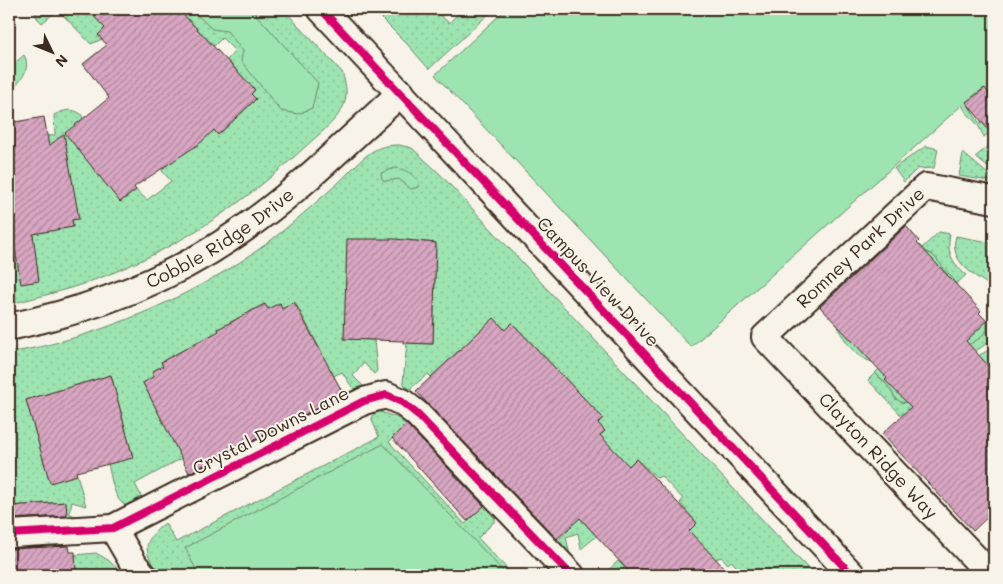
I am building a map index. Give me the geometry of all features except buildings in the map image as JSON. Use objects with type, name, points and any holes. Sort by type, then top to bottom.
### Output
[{"type":"street","name":"Campus View Drive","points":[[321,9],[852,575]]},
{"type":"street","name":"Cobble Ridge Drive","points":[[9,327],[42,320],[110,299],[145,284],[210,251],[269,210],[401,93]]},
{"type":"street","name":"Romney Park Drive","points":[[765,337],[926,187],[994,200]]},
{"type":"street","name":"Clayton Ridge Way","points":[[765,337],[991,575]]},
{"type":"street","name":"Crystal Downs Lane","points":[[9,534],[114,528],[364,401],[386,395],[402,402],[417,414],[571,575]]},
{"type":"street","points":[[114,528],[134,566],[143,575]]},
{"type":"green space","points":[[34,9],[87,9],[105,28],[98,35],[102,39],[91,44],[58,10],[42,23],[37,18]]},
{"type":"green space","points":[[178,9],[283,9],[342,72],[346,86],[346,95],[342,109],[325,129],[265,182],[223,213],[179,241],[131,265],[86,283],[9,304],[9,239],[13,238],[15,248],[33,234],[73,226],[72,220],[18,159],[9,161],[9,143],[55,135],[54,115],[68,110],[78,112],[81,114],[120,202],[136,190],[147,200],[171,181],[162,171],[163,168],[214,130],[218,135],[256,99],[251,94],[255,89],[227,60],[235,51],[222,38],[214,46]]},
{"type":"green space","points":[[191,9],[251,9],[318,83],[312,108],[298,114],[281,111],[241,61],[243,51],[227,31],[212,29]]},
{"type":"green space","points":[[372,9],[433,9],[449,23],[463,9],[494,9],[429,69]]},
{"type":"green space","points":[[506,9],[994,9],[994,89],[989,93],[984,88],[966,102],[980,124],[983,123],[990,132],[984,137],[978,125],[962,105],[691,347],[435,75]]},
{"type":"green space","points":[[24,55],[27,65],[24,75],[9,91],[9,66]]},
{"type":"green space","points":[[399,145],[412,148],[439,173],[814,575],[745,575],[731,561],[728,564],[721,557],[716,559],[707,550],[679,575],[642,575],[697,523],[680,503],[683,499],[661,476],[657,478],[636,459],[577,515],[598,535],[581,549],[578,533],[566,537],[570,555],[562,551],[554,544],[572,527],[517,469],[600,435],[605,431],[598,423],[603,418],[512,323],[505,330],[494,318],[453,356],[462,366],[466,413],[428,374],[410,389],[406,387],[403,382],[407,343],[433,344],[436,243],[407,240],[344,339],[374,340],[377,371],[374,374],[364,363],[353,376],[363,386],[354,390],[342,372],[289,397],[321,351],[295,302],[282,309],[280,303],[268,309],[264,304],[218,329],[221,335],[200,341],[161,362],[163,366],[153,371],[154,376],[143,383],[167,429],[248,424],[258,439],[254,443],[241,448],[231,431],[135,484],[144,501],[130,506],[123,504],[116,495],[108,464],[133,457],[111,375],[26,400],[50,482],[77,475],[86,506],[72,502],[69,513],[76,517],[67,522],[65,502],[9,506],[9,353],[39,347],[99,330],[129,319],[186,293],[240,262],[266,244],[337,184],[368,154],[376,149]]},
{"type":"green space","points":[[990,145],[994,148],[994,172],[975,157]]},
{"type":"green space","points":[[926,146],[938,149],[934,168],[917,169],[904,182],[894,168]]},
{"type":"green space","points":[[963,153],[994,179],[994,182],[959,176]]},
{"type":"green space","points":[[395,168],[402,169],[411,174],[419,182],[418,187],[411,189],[399,179],[385,181],[382,179],[381,173]]},
{"type":"green space","points":[[939,232],[950,234],[950,252],[954,262],[966,275],[956,284],[933,255],[926,252],[840,332],[838,327]]},
{"type":"green space","points":[[956,236],[994,243],[994,288],[972,273],[959,261],[955,245]]},
{"type":"green space","points":[[926,252],[933,255],[954,280],[955,286],[938,265],[872,362],[861,357],[853,350],[840,332]]},
{"type":"green space","points":[[987,321],[987,330],[980,338],[968,345],[908,402],[898,400],[875,373],[879,369],[971,336]]},
{"type":"green space","points":[[987,330],[989,342],[970,355],[902,416],[868,380],[875,373],[889,387],[896,400],[957,348],[984,334]]},
{"type":"green space","points":[[992,349],[994,353],[994,366],[992,364],[953,380],[975,358]]},
{"type":"green space","points":[[378,411],[401,419],[407,424],[389,442],[465,524],[483,506],[495,518],[495,521],[478,538],[513,575],[163,575],[151,561],[147,549],[148,543],[151,536],[165,523],[176,542],[379,437],[372,420],[372,416]]},
{"type":"green space","points":[[383,444],[507,575],[199,575],[185,548]]},
{"type":"green space","points":[[96,553],[108,560],[124,575],[37,575],[76,573],[75,555]]},
{"type":"green space","points":[[618,561],[632,575],[603,575]]},
{"type":"cycle path","points":[[321,9],[852,575]]},
{"type":"cycle path","points":[[9,534],[113,528],[364,401],[386,395],[402,402],[417,414],[571,575]]}]
